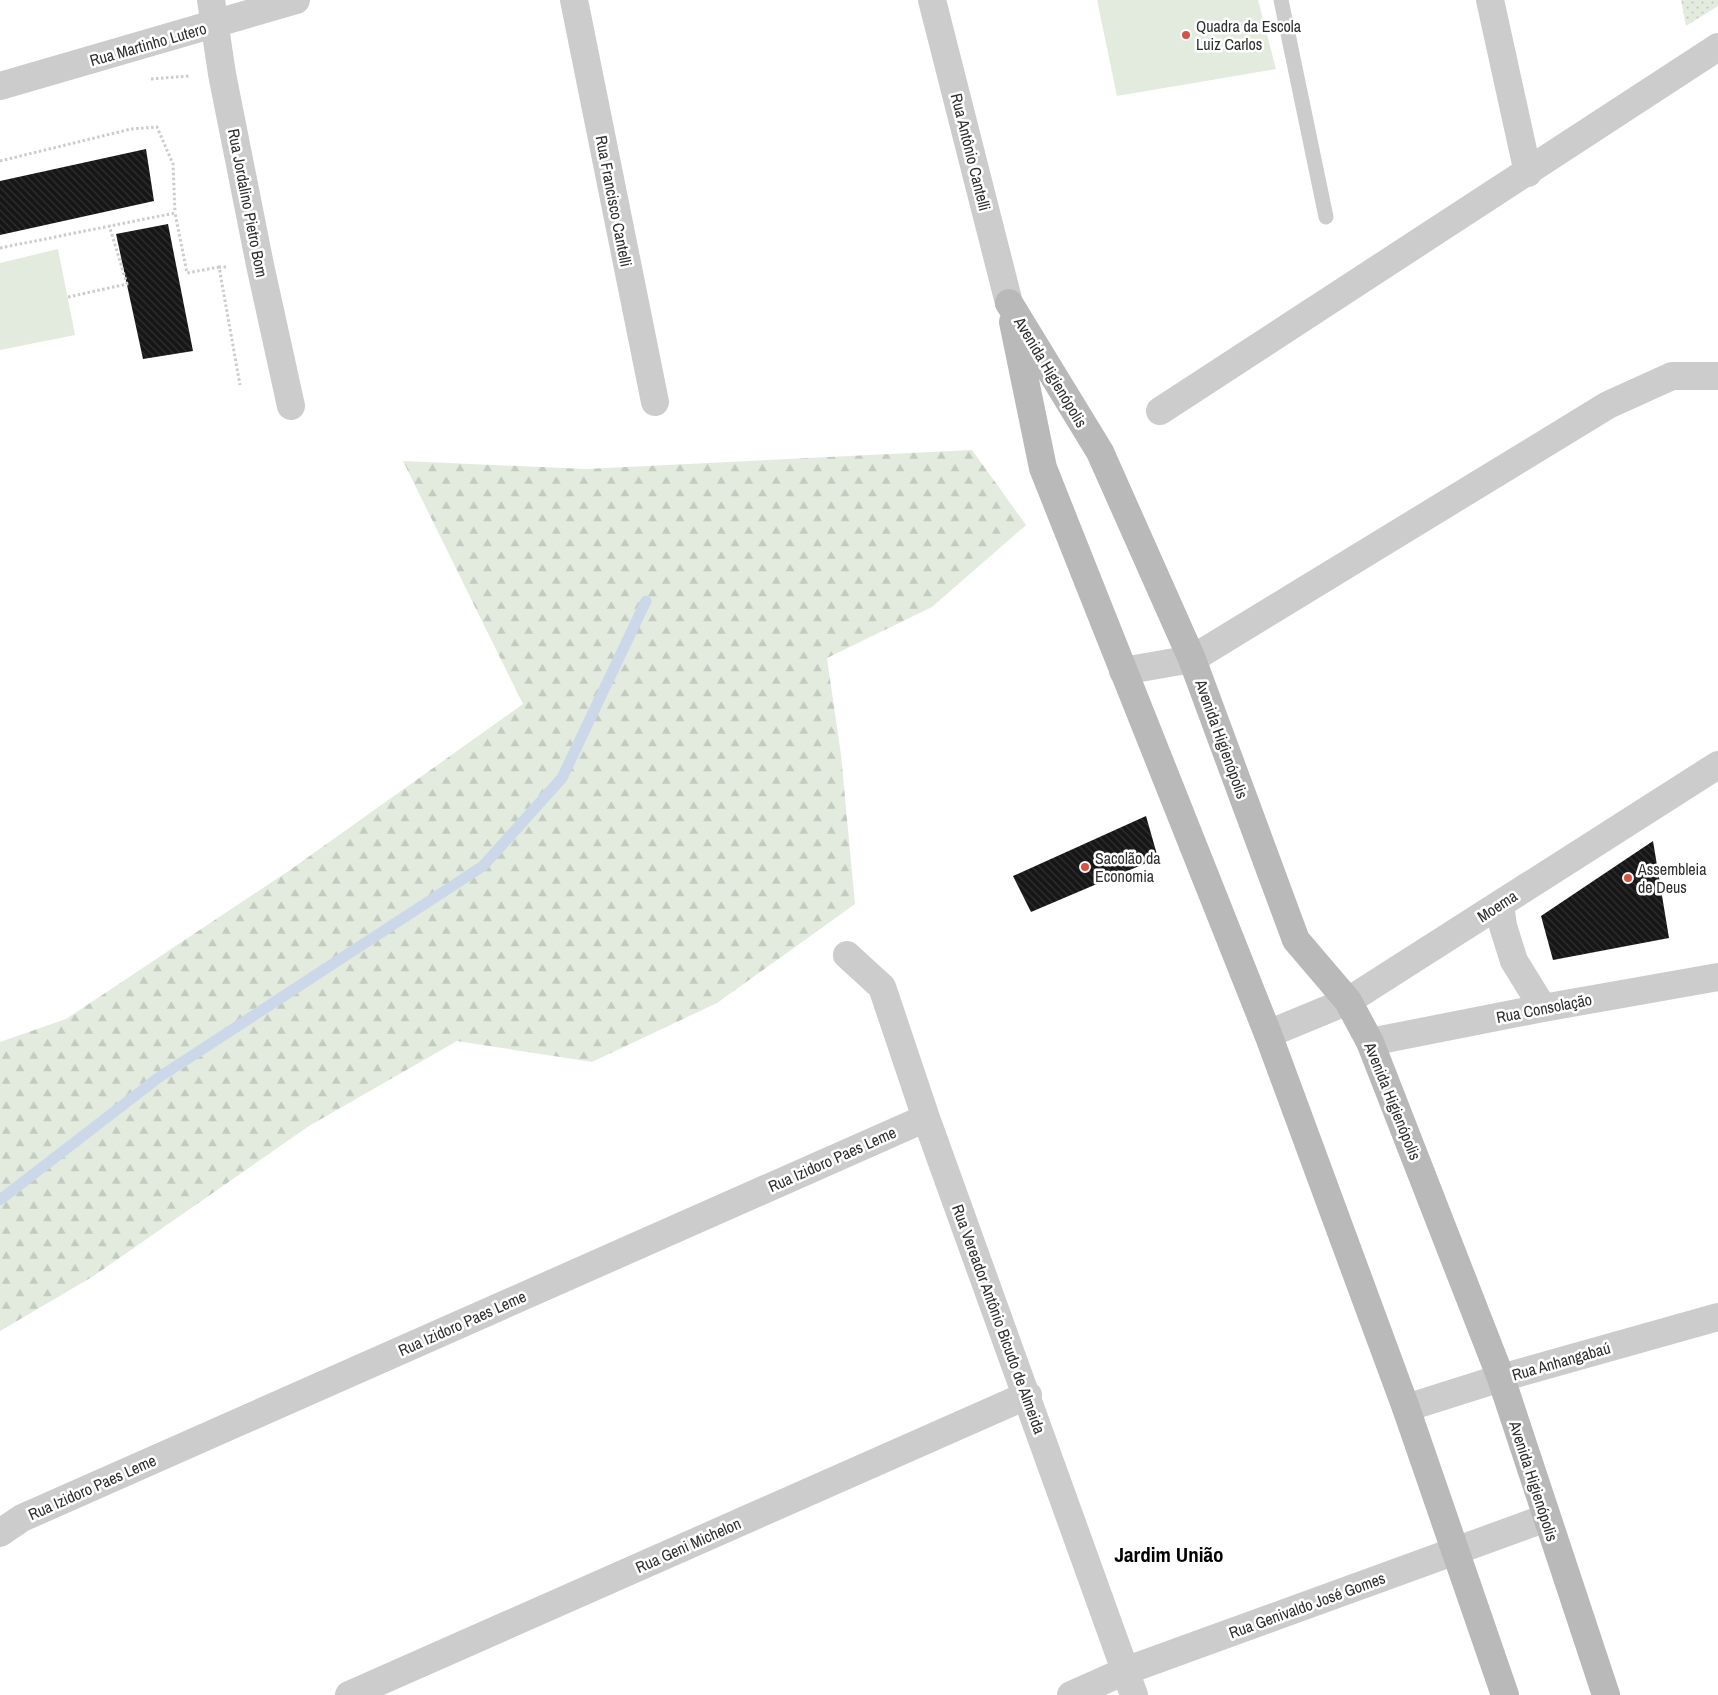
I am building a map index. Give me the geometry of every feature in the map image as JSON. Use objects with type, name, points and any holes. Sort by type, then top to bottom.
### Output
[{"type":"main road","name":"Avenida Higienópolis","points":[[1009,303],[1100,452],[1192,659],[1296,940],[1348,1002],[1370,1042],[1501,1378],[1606,1695]]},
{"type":"main road","name":"Avenida Higienópolis","points":[[1009,303],[1043,468],[1268,1034],[1406,1408],[1505,1695]]},
{"type":"street","name":"Rua Martinho Lutero","points":[[0,86],[214,12],[296,0]]},
{"type":"street","name":"Rua Francisco Cantelli","points":[[574,0],[654,402]]},
{"type":"street","name":"Rua Antônio Cantelli","points":[[932,0],[1009,303]]},
{"type":"street","points":[[1490,0],[1528,173]]},
{"type":"street","name":"Rua Jordalino Pietro Bom","points":[[214,12],[222,74],[260,265],[291,406]]},
{"type":"street","points":[[1160,411],[1718,48]]},
{"type":"street","points":[[1123,671],[1192,659],[1608,404],[1672,376],[1718,376]]},
{"type":"street","name":"Moema","points":[[1268,1034],[1348,1002],[1718,765]]},
{"type":"street","points":[[1500,904],[1503,926],[1514,961],[1543,1008]]},
{"type":"street","name":"Rua Vereador Antônio Bicudo de Almeida","points":[[847,955],[882,987],[926,1118],[1028,1395],[1130,1683]]},
{"type":"street","name":"Rua Consolação","points":[[1370,1042],[1543,1008],[1718,978]]},
{"type":"street","name":"Rua Izidoro Paes Leme","points":[[0,1532],[22,1518],[926,1118]]},
{"type":"street","name":"Rua Anhangabaú","points":[[1406,1408],[1501,1378],[1718,1317]]},
{"type":"street","name":"Rua Geni Michelon","points":[[349,1695],[1028,1395]]},
{"type":"street","name":"Rua Genivaldo José Gomes","points":[[1071,1695],[1130,1683],[1455,1552],[1546,1518]]},
{"type":"lane","points":[[1281,0],[1326,217]]},
{"type":"path","points":[[0,160],[131,128],[157,127],[173,164],[175,213],[187,273],[219,267],[260,265]]},
{"type":"path","points":[[0,248],[175,213]]},
{"type":"path","points":[[68,297],[126,284],[109,225]]},
{"type":"path","points":[[219,267],[240,386]]},
{"type":"green space","name":"Quadra da Escola Luiz Carlos","points":[[1097,0],[1258,0],[1276,69],[1117,96]]},
{"type":"green space","points":[[1681,0],[1718,0],[1718,6],[1686,26]]},
{"type":"green space","points":[[58,249],[75,335],[0,350],[0,263]]},
{"type":"green space","points":[[972,450],[1026,525],[932,607],[827,658],[841,755],[855,904],[717,1003],[592,1062],[457,1041],[309,1126],[92,1277],[0,1331],[0,1042],[66,1019],[290,870],[523,704],[403,461],[586,469]]},
{"type":"building","points":[[146,149],[154,201],[0,235],[0,181]]},
{"type":"building","points":[[168,224],[193,351],[143,359],[116,234]]},
{"type":"building","name":"Sacolão da Economia","points":[[1146,816],[1158,858],[1031,912],[1013,876]]},
{"type":"building","name":"Assembleia de Deus","points":[[1653,841],[1669,938],[1553,960],[1541,916]]},
{"type":"waterway","points":[[0,1200],[158,1078],[483,866],[562,778],[646,601]]},
{"type":"place","name":"Quadra da Escola Luiz Carlos","points":[[1186,35]]},
{"type":"place","name":"Sacolão da Economia","points":[[1085,867]]},
{"type":"place","name":"Assembleia de Deus","points":[[1628,878]]},
{"type":"district","name":"Jardim União","points":[[1169,1555]]}]
